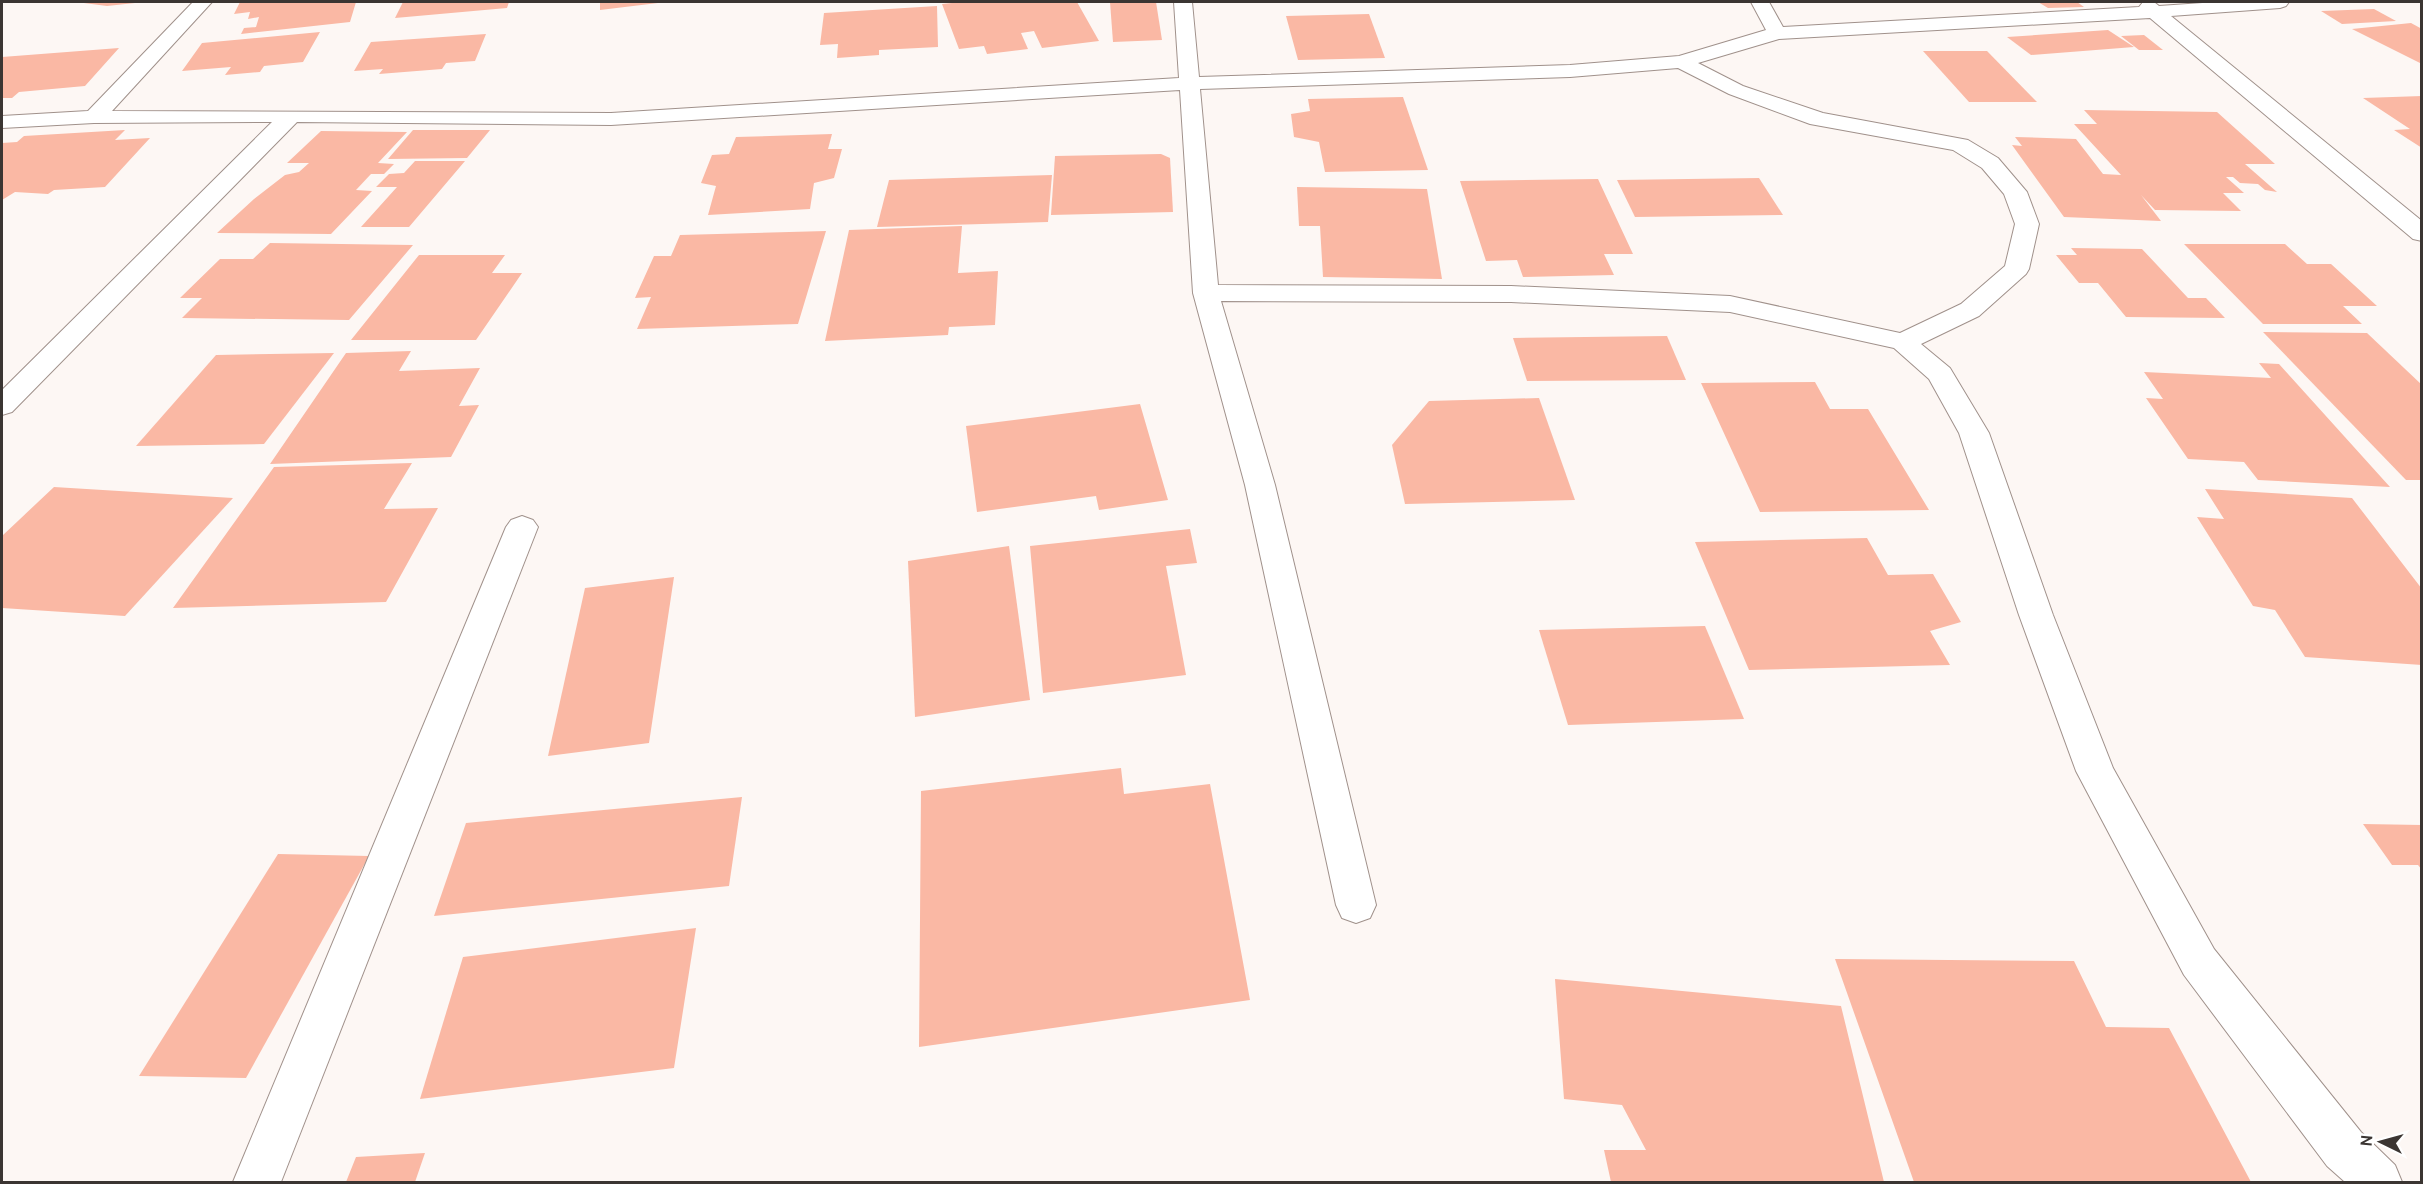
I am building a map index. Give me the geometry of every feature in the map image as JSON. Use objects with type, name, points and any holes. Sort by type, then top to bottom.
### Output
[{"type":"street","points":[[94,117],[203,2]]},
{"type":"street","points":[[1183,2],[1206,293],[1260,485],[1356,905]]},
{"type":"street","points":[[1760,2],[1777,33]]},
{"type":"street","points":[[2,122],[94,117],[291,116],[611,119],[1190,83],[1570,71],[1680,63],[1777,33],[2148,7],[2280,2]]},
{"type":"street","points":[[2148,7],[2421,234]]},
{"type":"street","points":[[1680,63],[1736,90],[1818,119],[1960,145],[1990,163],[2015,192],[2027,224],[2017,269],[1971,310],[1903,342]]},
{"type":"street","points":[[2,406],[291,116]]},
{"type":"street","points":[[1206,293],[1510,294],[1730,304],[1903,342],[1940,375],[1974,433],[2036,615],[2096,771],[2199,962],[2344,1149],[2378,1182]]},
{"type":"street","points":[[257,1182],[522,527]]},
{"type":"building","points":[[76,2],[135,2],[135,3],[107,6]]},
{"type":"building","points":[[240,2],[356,2],[350,22],[241,34],[244,28],[256,27],[259,17],[248,19],[250,12],[234,14]]},
{"type":"building","points":[[403,2],[509,2],[507,8],[395,18]]},
{"type":"building","points":[[600,2],[658,2],[658,3],[600,10]]},
{"type":"building","points":[[1077,2],[1099,41],[1042,48],[1034,31],[1021,33],[1028,49],[987,54],[984,46],[959,49],[942,4]]},
{"type":"building","points":[[1110,2],[1156,2],[1162,40],[1113,42]]},
{"type":"building","points":[[2038,2],[2077,2],[2084,7],[2048,8]]},
{"type":"building","points":[[937,6],[938,47],[879,50],[879,55],[837,58],[838,44],[820,45],[824,13]]},
{"type":"building","points":[[2374,9],[2396,21],[2342,24],[2321,11]]},
{"type":"building","points":[[1369,14],[1385,58],[1298,60],[1286,16]]},
{"type":"building","points":[[2411,23],[2422,29],[2422,64],[2352,29]]},
{"type":"building","points":[[2108,30],[2134,47],[2031,55],[2007,37]]},
{"type":"building","points":[[320,32],[303,62],[264,66],[260,72],[225,75],[231,67],[182,71],[202,43]]},
{"type":"building","points":[[486,34],[475,61],[446,63],[442,69],[379,74],[383,69],[354,71],[371,42]]},
{"type":"building","points":[[2144,35],[2163,50],[2139,50],[2121,36]]},
{"type":"building","points":[[119,48],[85,86],[19,92],[12,98],[2,98],[2,57]]},
{"type":"building","points":[[1923,51],[1987,51],[2037,102],[1969,102]]},
{"type":"building","points":[[2422,96],[2422,148],[2394,130],[2410,129],[2363,98]]},
{"type":"building","points":[[1403,97],[1428,170],[1325,172],[1319,142],[1294,137],[1291,114],[1310,111],[1308,99]]},
{"type":"building","points":[[2084,110],[2217,112],[2275,164],[2245,164],[2277,192],[2265,190],[2258,184],[2240,183],[2233,177],[2226,177],[2244,193],[2223,193],[2241,211],[2155,210],[2141,195],[2161,221],[2064,217],[2012,145],[2022,146],[2015,137],[2076,139],[2103,174],[2121,175],[2074,124],[2097,124]]},
{"type":"building","points":[[125,130],[115,140],[150,138],[105,187],[54,190],[48,194],[15,192],[2,200],[2,143],[17,142],[24,136]]},
{"type":"building","points":[[413,130],[490,130],[467,158],[388,159]]},
{"type":"building","points":[[321,131],[407,132],[378,163],[394,164],[384,174],[371,174],[356,190],[372,191],[331,234],[217,233],[254,199],[285,175],[299,172],[309,163],[287,163]]},
{"type":"building","points":[[832,134],[828,149],[842,149],[834,178],[814,183],[810,209],[708,215],[716,186],[701,183],[712,155],[729,154],[736,137]]},
{"type":"building","points":[[1161,154],[1170,158],[1173,212],[1051,215],[1055,156]]},
{"type":"building","points":[[415,161],[465,161],[409,227],[361,227],[397,187],[376,187],[389,174],[404,173]]},
{"type":"building","points":[[1052,175],[1048,222],[877,227],[889,180]]},
{"type":"building","points":[[1759,178],[1783,215],[1635,217],[1617,180]]},
{"type":"building","points":[[1598,179],[1633,254],[1604,254],[1614,275],[1523,277],[1517,260],[1486,261],[1460,181]]},
{"type":"building","points":[[1297,187],[1427,189],[1442,279],[1323,277],[1320,226],[1299,226]]},
{"type":"building","points":[[962,226],[958,273],[998,271],[995,325],[949,327],[948,335],[825,341],[849,230]]},
{"type":"building","points":[[826,231],[798,324],[637,329],[651,297],[635,298],[654,256],[671,256],[680,235]]},
{"type":"building","points":[[270,243],[413,245],[349,320],[182,318],[202,298],[180,298],[220,259],[253,259]]},
{"type":"building","points":[[2184,244],[2285,244],[2307,264],[2331,264],[2377,306],[2343,306],[2362,324],[2263,324]]},
{"type":"building","points":[[2071,248],[2142,249],[2188,298],[2206,298],[2225,318],[2126,317],[2098,283],[2079,283],[2056,255],[2077,255]]},
{"type":"building","points":[[419,255],[505,255],[492,273],[522,273],[476,340],[351,340]]},
{"type":"building","points":[[2263,332],[2367,333],[2422,385],[2422,480],[2406,480]]},
{"type":"building","points":[[1667,336],[1686,380],[1527,381],[1513,338]]},
{"type":"building","points":[[411,351],[399,371],[480,368],[459,406],[479,405],[451,457],[270,464],[346,353]]},
{"type":"building","points":[[334,353],[264,444],[136,446],[216,355]]},
{"type":"building","points":[[2259,363],[2279,364],[2390,487],[2258,480],[2244,462],[2188,459],[2146,398],[2163,399],[2144,372],[2271,378]]},
{"type":"building","points":[[1815,382],[1830,409],[1868,409],[1929,510],[1760,512],[1701,383]]},
{"type":"building","points":[[1539,398],[1575,500],[1405,504],[1392,445],[1429,401]]},
{"type":"building","points":[[1140,404],[1168,500],[1099,510],[1096,496],[977,512],[966,426]]},
{"type":"building","points":[[412,463],[384,509],[438,508],[386,602],[173,608],[274,467]]},
{"type":"building","points":[[54,487],[233,498],[125,616],[2,608],[2,536]]},
{"type":"building","points":[[2205,489],[2352,498],[2422,589],[2422,665],[2305,657],[2275,610],[2253,606],[2197,517],[2224,519]]},
{"type":"building","points":[[1190,529],[1197,563],[1166,566],[1186,675],[1043,693],[1030,546]]},
{"type":"building","points":[[1867,538],[1888,575],[1933,574],[1961,622],[1930,631],[1950,665],[1749,670],[1695,542]]},
{"type":"building","points":[[1009,546],[1030,700],[915,717],[908,561]]},
{"type":"building","points":[[674,577],[649,743],[548,756],[585,588]]},
{"type":"building","points":[[1705,626],[1744,719],[1568,725],[1539,630]]},
{"type":"building","points":[[1121,768],[1124,794],[1210,784],[1250,1000],[919,1047],[921,791]]},
{"type":"building","points":[[742,797],[729,886],[434,916],[466,823]]},
{"type":"building","points":[[2363,824],[2422,825],[2422,870],[2418,865],[2392,865]]},
{"type":"building","points":[[278,854],[369,856],[246,1078],[139,1076]]},
{"type":"building","points":[[696,928],[674,1068],[420,1099],[463,957]]},
{"type":"building","points":[[1835,959],[2074,961],[2106,1027],[2169,1028],[2251,1182],[1914,1182]]},
{"type":"building","points":[[1555,979],[1841,1006],[1884,1182],[1611,1182],[1604,1150],[1646,1150],[1622,1105],[1564,1099]]},
{"type":"building","points":[[425,1153],[415,1182],[346,1182],[356,1157]]}]
